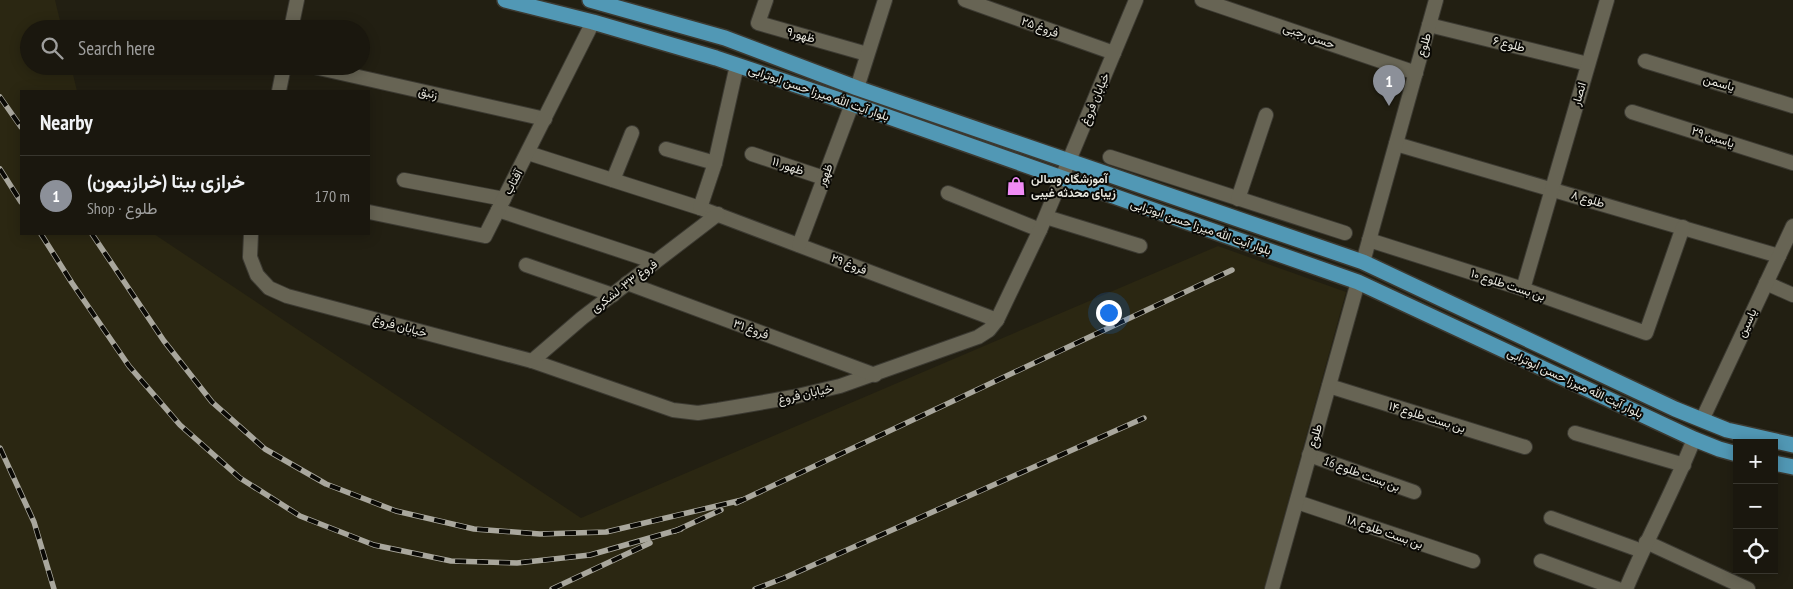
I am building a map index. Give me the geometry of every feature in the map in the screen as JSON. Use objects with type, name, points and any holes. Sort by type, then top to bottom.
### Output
[{"type":"main road","name":"بلوار آیت الله میرزا حسن ابوترابی","points":[[505,0],[593,22],[737,65],[1358,282],[1719,450],[1733,453]]},
{"type":"main road","name":"بلوار آیت الله میرزا حسن ابوترابی","points":[[590,0],[609,2],[725,38],[857,88],[1363,262],[1702,420],[1727,430],[1793,445]]},
{"type":"main road","points":[[1358,282],[1363,262]]},
{"type":"main road","points":[[1694,438],[1702,420]]},
{"type":"main road","points":[[1778,464],[1793,467]]},
{"type":"street","points":[[293,20],[297,0]]},
{"type":"street","name":"ظهور۹","points":[[766,0],[758,23],[867,54]]},
{"type":"street","points":[[857,88],[885,0]]},
{"type":"street","name":"فروغ ۲۵","points":[[965,0],[1114,53]]},
{"type":"street","name":"خیابان فروغ","points":[[251,235],[250,257],[257,275],[269,288],[287,296],[532,361],[673,410],[698,413],[793,397],[840,386],[978,337],[989,330],[997,320],[1046,217],[1136,0]]},
{"type":"street","name":"حسن رجبی","points":[[1202,0],[1416,73]]},
{"type":"street","name":"طلوع","points":[[1363,262],[1436,0]]},
{"type":"street","name":"انصار","points":[[1523,289],[1606,0]]},
{"type":"street","name":"آفتاب","points":[[370,212],[485,236],[593,22]]},
{"type":"street","name":"طلوع ۶","points":[[1429,25],[1588,64]]},
{"type":"street","name":"یاسمن","points":[[1645,61],[1793,106]]},
{"type":"street","points":[[700,208],[715,163],[737,65]]},
{"type":"street","points":[[279,90],[282,75]]},
{"type":"street","name":"زنبق","points":[[350,75],[545,119]]},
{"type":"street","name":"ظهور","points":[[799,245],[852,104]]},
{"type":"street","name":"یاسین ۲۹","points":[[1632,112],[1793,163]]},
{"type":"street","points":[[1238,199],[1266,115]]},
{"type":"street","points":[[613,180],[632,134]]},
{"type":"street","name":"طلوع ۸","points":[[1396,144],[1779,256]]},
{"type":"street","points":[[666,149],[715,163]]},
{"type":"street","name":"فروغ ۲۹","points":[[528,153],[718,214],[997,320]]},
{"type":"street","name":"ظهور ۱۱","points":[[752,154],[824,178]]},
{"type":"street","points":[[1110,157],[1345,233]]},
{"type":"street","points":[[1145,188],[1151,170]]},
{"type":"street","points":[[404,180],[501,204],[655,262]]},
{"type":"street","points":[[948,193],[1040,230]]},
{"type":"street","name":"فروغ ۳۳- لشکری","points":[[532,361],[582,318],[718,214]]},
{"type":"street","points":[[1046,217],[1140,246]]},
{"type":"street","points":[[1300,240],[1306,221]]},
{"type":"street","name":"بن بست طلوع ۱۰","points":[[1369,240],[1523,289],[1646,333],[1683,227]]},
{"type":"street","name":"یاسین","points":[[1702,420],[1792,232]]},
{"type":"street","points":[[526,265],[613,295]]},
{"type":"street","name":"طلوع","points":[[1272,589],[1358,282]]},
{"type":"street","name":"فروغ ۳۱","points":[[627,283],[874,374]]},
{"type":"street","points":[[1766,283],[1793,295]]},
{"type":"street","name":"بن بست طلوع ۱۴","points":[[1329,386],[1525,447]]},
{"type":"street","points":[[1575,433],[1684,465]]},
{"type":"street","points":[[1626,589],[1644,546],[1684,465],[1694,438]]},
{"type":"street","name":"بن بست طلوع 16","points":[[1310,456],[1414,492]]},
{"type":"street","name":"بن بست طلوع ۱۸","points":[[1297,502],[1473,562]]},
{"type":"street","points":[[1552,518],[1644,546],[1748,589]]},
{"type":"street","points":[[1541,561],[1618,589]]},
{"type":"shaded area","points":[[0,0],[55,0],[60,20],[20,20],[20,75],[73,75],[77,90],[20,90],[20,235],[156,235],[581,518],[1218,246],[1346,292],[1264,589],[0,589]]},
{"type":"railway","points":[[0,97],[20,126]]},
{"type":"railway","points":[[0,169],[20,200]]},
{"type":"railway","points":[[42,235],[129,366],[180,425],[240,478],[300,516],[374,545],[451,561],[517,563],[590,555],[681,529]]},
{"type":"railway","points":[[93,235],[164,341],[212,402],[265,449],[326,484],[396,511],[474,529],[540,534],[606,532],[742,500]]},
{"type":"railway","points":[[736,503],[1232,270]]},
{"type":"railway","points":[[755,589],[784,578],[1144,418]]},
{"type":"railway","points":[[0,448],[34,522],[54,589]]},
{"type":"railway","points":[[675,531],[721,510]]},
{"type":"railway","points":[[552,589],[650,543]]},
{"type":"place","name":"خرازی بیتا (خرازیمون)","points":[[1389,106]]},
{"type":"place","name":"آموزشگاه وسالن زیبای محدثه غیبی","points":[[1016,186]]}]
